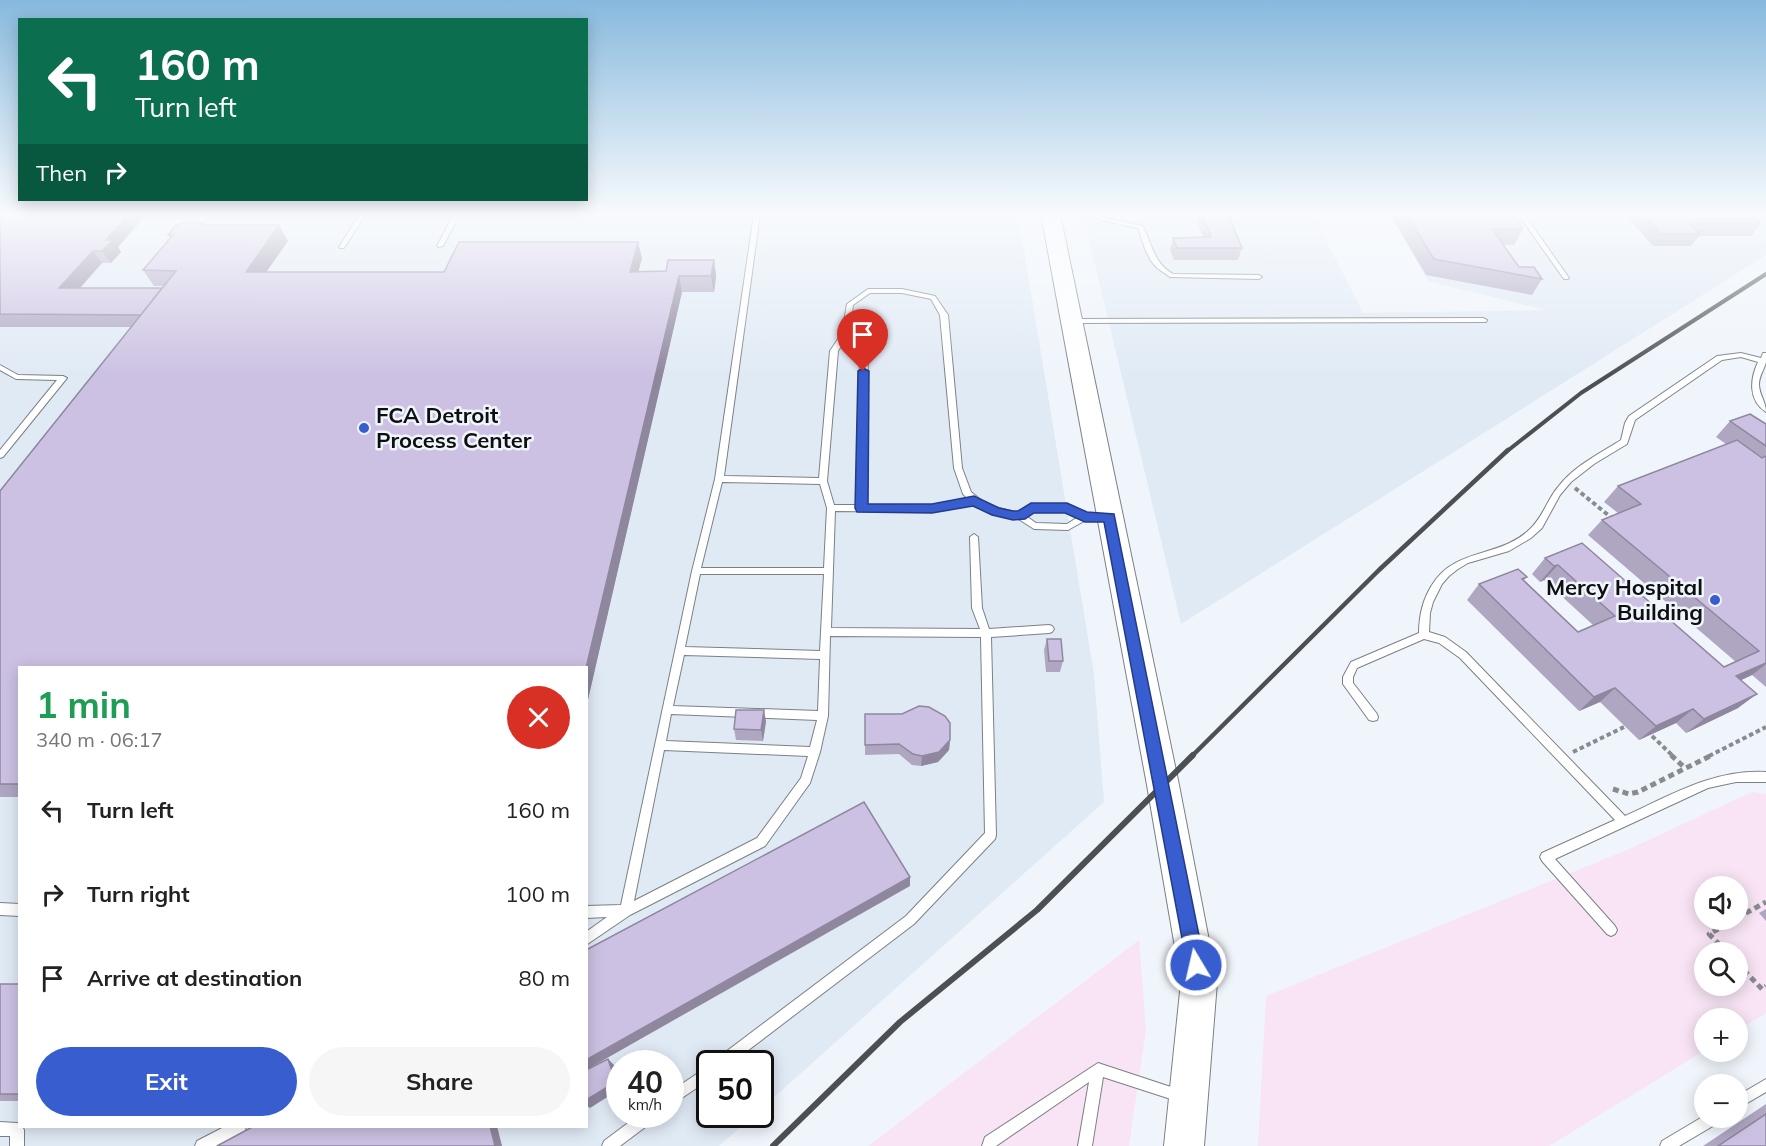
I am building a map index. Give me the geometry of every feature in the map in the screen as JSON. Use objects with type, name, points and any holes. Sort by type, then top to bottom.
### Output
[{"type":"main road","points":[[1060,267],[1071,321],[1097,517],[1199,982],[1184,1146]]},
{"type":"lane","points":[[626,911],[696,571],[719,479],[749,267]]},
{"type":"lane","points":[[1159,267],[1172,276],[1259,277]]},
{"type":"lane","points":[[1559,267],[1566,278]]},
{"type":"lane","points":[[588,938],[626,911],[761,842],[806,780],[823,717],[831,508],[823,481],[834,351],[846,333],[850,304],[868,291],[902,291],[933,297],[944,315],[958,468],[967,494],[974,501],[996,512],[1020,516],[1034,526],[1068,527],[1097,517]]},
{"type":"lane","points":[[1071,321],[1483,320]]},
{"type":"lane","points":[[846,333],[864,349],[862,508]]},
{"type":"lane","points":[[1424,635],[1422,620],[1426,605],[1445,575],[1463,562],[1515,546],[1531,535],[1567,482],[1624,441],[1628,433],[1628,424],[1632,418],[1720,358],[1741,355],[1765,359],[1755,381],[1754,389],[1757,399],[1766,410]]},
{"type":"lane","points":[[0,367],[16,377],[63,378],[0,455]]},
{"type":"lane","points":[[719,479],[823,481]]},
{"type":"lane","points":[[831,508],[932,509],[974,501]]},
{"type":"lane","points":[[1020,516],[1031,508],[1067,508],[1097,517]]},
{"type":"lane","points":[[738,1050],[910,920],[991,835],[987,633],[977,608],[974,537]]},
{"type":"lane","points":[[696,571],[829,572]]},
{"type":"lane","points":[[826,632],[987,633],[1049,630]]},
{"type":"lane","points":[[1373,717],[1348,684],[1354,665],[1424,635],[1442,640],[1463,655],[1623,821]]},
{"type":"lane","points":[[680,651],[825,655]]},
{"type":"lane","points":[[668,710],[823,717]]},
{"type":"lane","points":[[660,745],[815,752]]},
{"type":"lane","points":[[1611,930],[1546,857],[1706,784],[1749,775],[1766,777]]},
{"type":"lane","points":[[0,909],[18,910]]},
{"type":"lane","points":[[588,912],[626,911]]},
{"type":"lane","points":[[1098,1069],[1188,1098]]},
{"type":"lane","points":[[989,1146],[990,1142],[1098,1069]]},
{"type":"lane","points":[[1085,1146],[1098,1069]]},
{"type":"lane","points":[[1748,1096],[1766,1085]]},
{"type":"lane","points":[[201,1146],[236,1128]]},
{"type":"lane","points":[[609,1146],[633,1128]]},
{"type":"lane","points":[[1666,1146],[1696,1128]]},
{"type":"lane","points":[[0,1129],[17,1130],[17,1146]]},
{"type":"path","points":[[1567,482],[1614,520]]},
{"type":"path","points":[[1573,752],[1624,727]]},
{"type":"path","points":[[1607,786],[1629,794],[1766,727]]},
{"type":"path","points":[[1653,736],[1685,768]]},
{"type":"path","points":[[1565,743],[1579,758]]},
{"type":"path","points":[[1748,912],[1766,902]]},
{"type":"path","points":[[1716,930],[1709,934],[1717,942]]},
{"type":"path","points":[[1748,974],[1762,989],[1766,986]]},
{"type":"shaded area","points":[[0,267],[1027,267],[1094,674],[1104,802],[774,1097],[774,1050],[696,1050],[696,1128],[739,1128],[719,1146],[0,1146]]},
{"type":"shaded area","points":[[1096,267],[1340,267],[1363,313],[1545,310],[1428,281],[1420,267],[1746,267],[1181,624]]},
{"type":"shaded area","points":[[1752,792],[1766,794],[1766,1013],[1748,1024],[1748,1008],[1694,1008],[1694,1057],[1549,1146],[1258,1146],[1266,996],[1627,850]]},
{"type":"shaded area","points":[[1139,940],[1146,1029],[1129,1146],[868,1146]]},
{"type":"building","points":[[0,267],[78,267],[59,288],[162,288],[141,315],[0,314]]},
{"type":"building","name":"FCA Detroit Process Center","points":[[145,267],[249,267],[246,272],[444,272],[446,267],[631,267],[630,272],[666,271],[667,267],[713,267],[711,276],[679,276],[586,666],[18,666],[18,784],[0,784],[0,491],[176,271],[143,270]]},
{"type":"building","points":[[1480,267],[1534,267],[1542,279]]},
{"type":"building","points":[[1750,414],[1766,424],[1766,446],[1730,421]]},
{"type":"building","points":[[1737,440],[1762,458],[1766,456],[1766,663],[1736,676],[1757,694],[1704,719],[1693,709],[1656,726],[1615,688],[1594,697],[1479,584],[1518,569],[1527,577],[1522,579],[1578,632],[1615,616],[1558,565],[1554,566],[1545,558],[1582,543],[1724,667],[1759,651],[1602,520],[1641,504],[1618,486]]},
{"type":"building","points":[[1047,639],[1061,639],[1063,661],[1049,661]]},
{"type":"building","points":[[919,706],[929,707],[945,716],[950,723],[950,740],[939,752],[922,756],[913,754],[899,744],[865,745],[865,714],[902,714]]},
{"type":"building","points":[[736,710],[764,710],[761,730],[734,729]]},
{"type":"building","points":[[864,802],[910,877],[588,1059],[588,949]]},
{"type":"building","points":[[0,984],[18,984],[18,1094],[0,1094]]},
{"type":"building","points":[[606,1060],[606,1088],[588,1099],[588,1069]]},
{"type":"building","points":[[1766,1114],[1766,1146],[1718,1146],[1748,1128]]},
{"type":"building","points":[[250,1128],[490,1128],[495,1146],[217,1146]]},
{"type":"railway","points":[[1506,452],[1581,393],[1766,274]]},
{"type":"railway","points":[[1192,756],[1379,570],[1508,450]]},
{"type":"railway","points":[[773,1146],[900,1022],[1037,910],[1193,755]]},
{"type":"place","name":"FCA Detroit Process Center","points":[[364,428]]},
{"type":"place","name":"Mercy Hospital Building","points":[[1715,600]]},
{"type":"route","points":[[863,371],[862,508],[932,509],[974,501],[996,512],[1020,516],[1031,508],[1067,508],[1085,517],[1110,518],[1196,965]]}]
